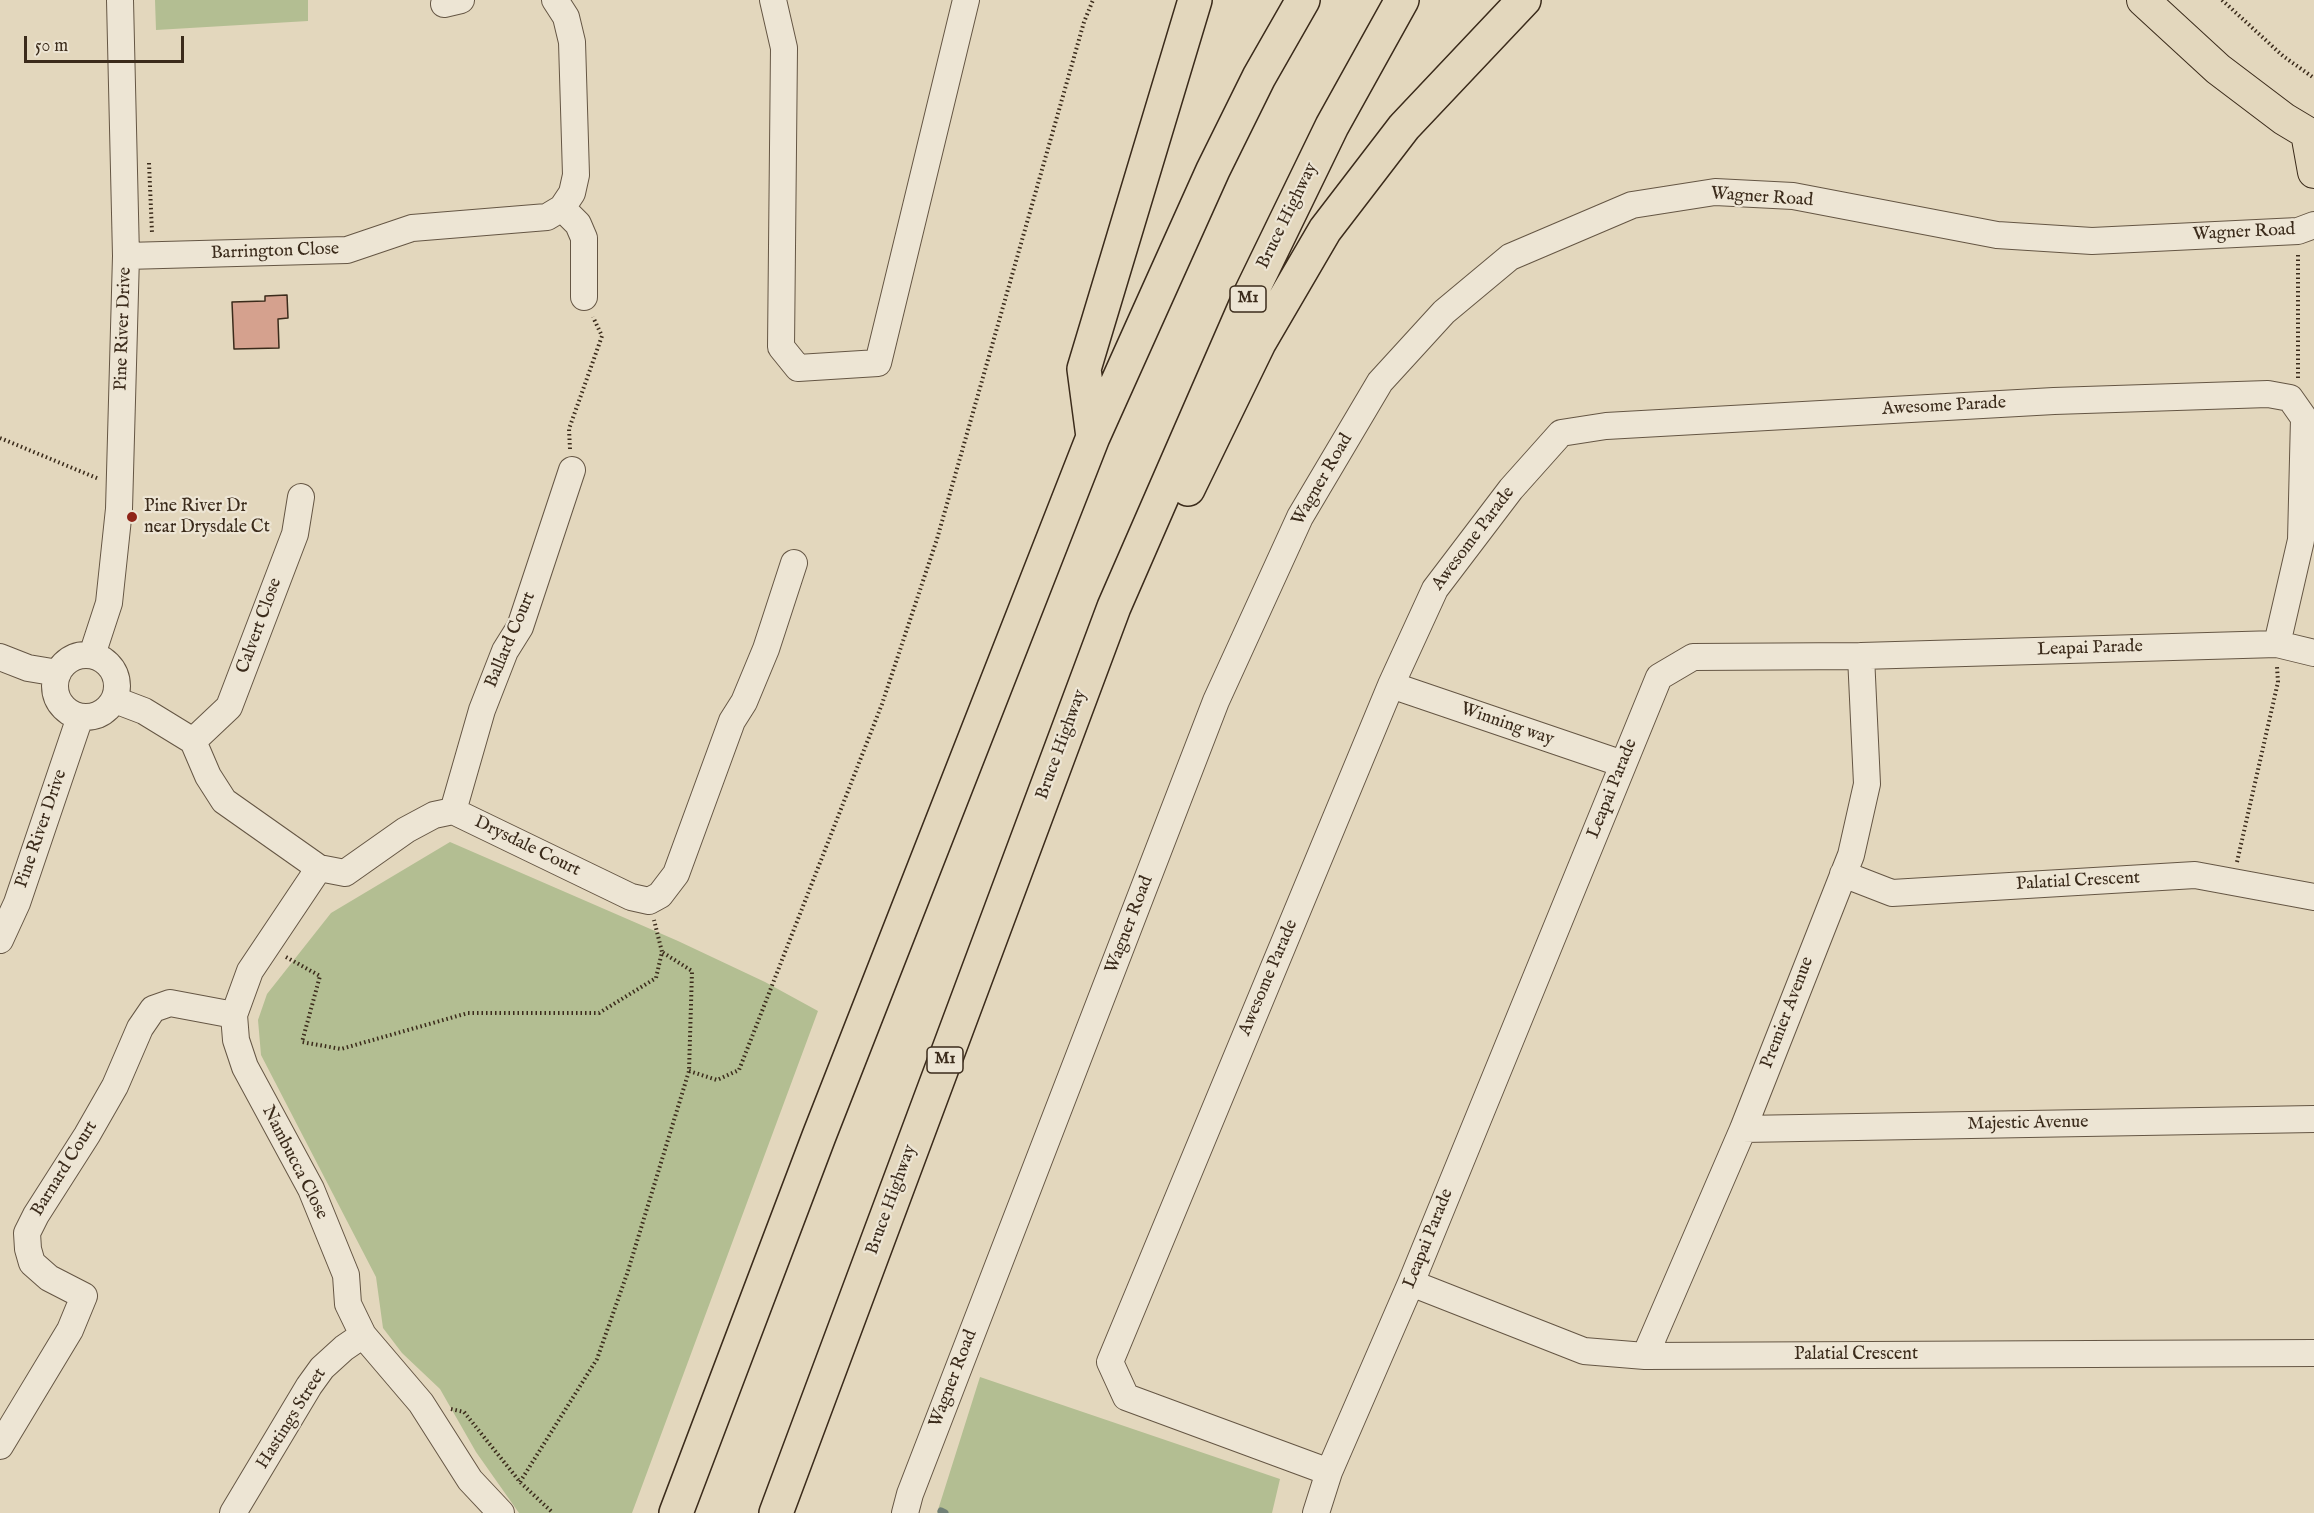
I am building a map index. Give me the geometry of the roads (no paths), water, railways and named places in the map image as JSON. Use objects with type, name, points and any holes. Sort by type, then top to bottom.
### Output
[{"type":"highway","points":[[1093,437],[1084,369],[1195,0]]},
{"type":"highway","points":[[676,1513],[819,1136],[1093,437],[1213,170],[1258,77],[1303,0]]},
{"type":"highway","name":"Bruce Highway","points":[[776,1513],[1114,607],[1250,295],[1332,126],[1402,0]]},
{"type":"highway","points":[[1114,607],[1157,546],[1194,478],[1259,343],[1325,230],[1404,128],[1524,0]]},
{"type":"main road","points":[[2143,0],[2218,69],[2312,130],[2314,172]]},
{"type":"street","name":"Pine River Drive","points":[[92,655],[109,603],[120,488],[126,256],[120,0]]},
{"type":"street","points":[[555,0],[566,16],[572,42],[576,175],[572,193],[562,208],[578,224],[584,238],[584,297]]},
{"type":"street","points":[[773,0],[784,48],[781,347],[798,368],[878,363],[966,0]]},
{"type":"street","name":"Wagner Road","points":[[905,1513],[918,1472],[1216,701],[1300,517],[1380,382],[1444,312],[1510,256],[1632,205],[1715,192],[1793,196],[1996,235],[2092,241],[2298,231],[2314,225]]},
{"type":"street","name":"Barrington Close","points":[[126,256],[347,250],[412,228],[520,221],[547,217],[562,208]]},
{"type":"street","name":"Awesome Parade","points":[[1329,1472],[1126,1397],[1110,1362],[1391,685],[1435,589],[1511,489],[1561,433],[1606,426],[2054,401],[2268,394],[2290,398],[2304,418],[2301,540],[2277,644]]},
{"type":"street","name":"Ballard Court","points":[[453,811],[482,710],[505,651],[520,627],[572,470]]},
{"type":"street","name":"Calvert Close","points":[[193,741],[229,707],[295,534],[301,497]]},
{"type":"street","name":"Drysdale Court","points":[[193,741],[208,776],[224,801],[319,868],[345,873],[406,830],[434,815],[453,811],[631,897],[649,901],[660,896],[676,874],[732,721],[744,702],[766,649],[794,563]]},
{"type":"street","name":"Leapai Parade","points":[[1316,1513],[1329,1472],[1411,1283],[1659,677],[1693,657],[1861,656],[2277,644],[2314,653]]},
{"type":"street","points":[[92,655],[109,664],[114,672],[117,681],[115,700],[100,714],[80,717],[63,708],[58,700],[55,682],[58,673],[72,658],[92,655]]},
{"type":"street","name":"Premier Avenue","points":[[1646,1356],[1743,1129],[1851,855],[1867,784],[1861,656]]},
{"type":"street","points":[[0,657],[28,668],[58,673]]},
{"type":"street","name":"Winning way","points":[[1391,685],[1623,764]]},
{"type":"street","points":[[115,700],[144,711],[193,741]]},
{"type":"street","name":"Pine River Drive","points":[[0,940],[17,903],[80,717]]},
{"type":"street","name":"Nambucca Close","points":[[319,868],[250,971],[234,1015],[236,1041],[245,1066],[311,1188],[346,1275],[348,1304],[363,1335],[421,1403],[470,1480],[501,1513]]},
{"type":"street","name":"Palatial Crescent","points":[[1843,874],[1892,893],[2195,875],[2314,897]]},
{"type":"street","name":"Barnard Court","points":[[0,1446],[70,1330],[84,1296],[49,1278],[32,1263],[28,1250],[27,1233],[36,1215],[115,1086],[140,1028],[153,1009],[170,1003],[234,1015]]},
{"type":"street","name":"Majestic Avenue","points":[[1743,1129],[2314,1119]]},
{"type":"street","name":"Palatial Crescent","points":[[1411,1283],[1584,1351],[1646,1356],[2314,1353]]},
{"type":"street","name":"Hastings Street","points":[[233,1513],[322,1368],[344,1347],[363,1335]]},
{"type":"waterway","points":[[941,1511],[945,1513]]},
{"type":"place","name":"Pine River Dr near Drysdale Ct","points":[[132,517]]}]
